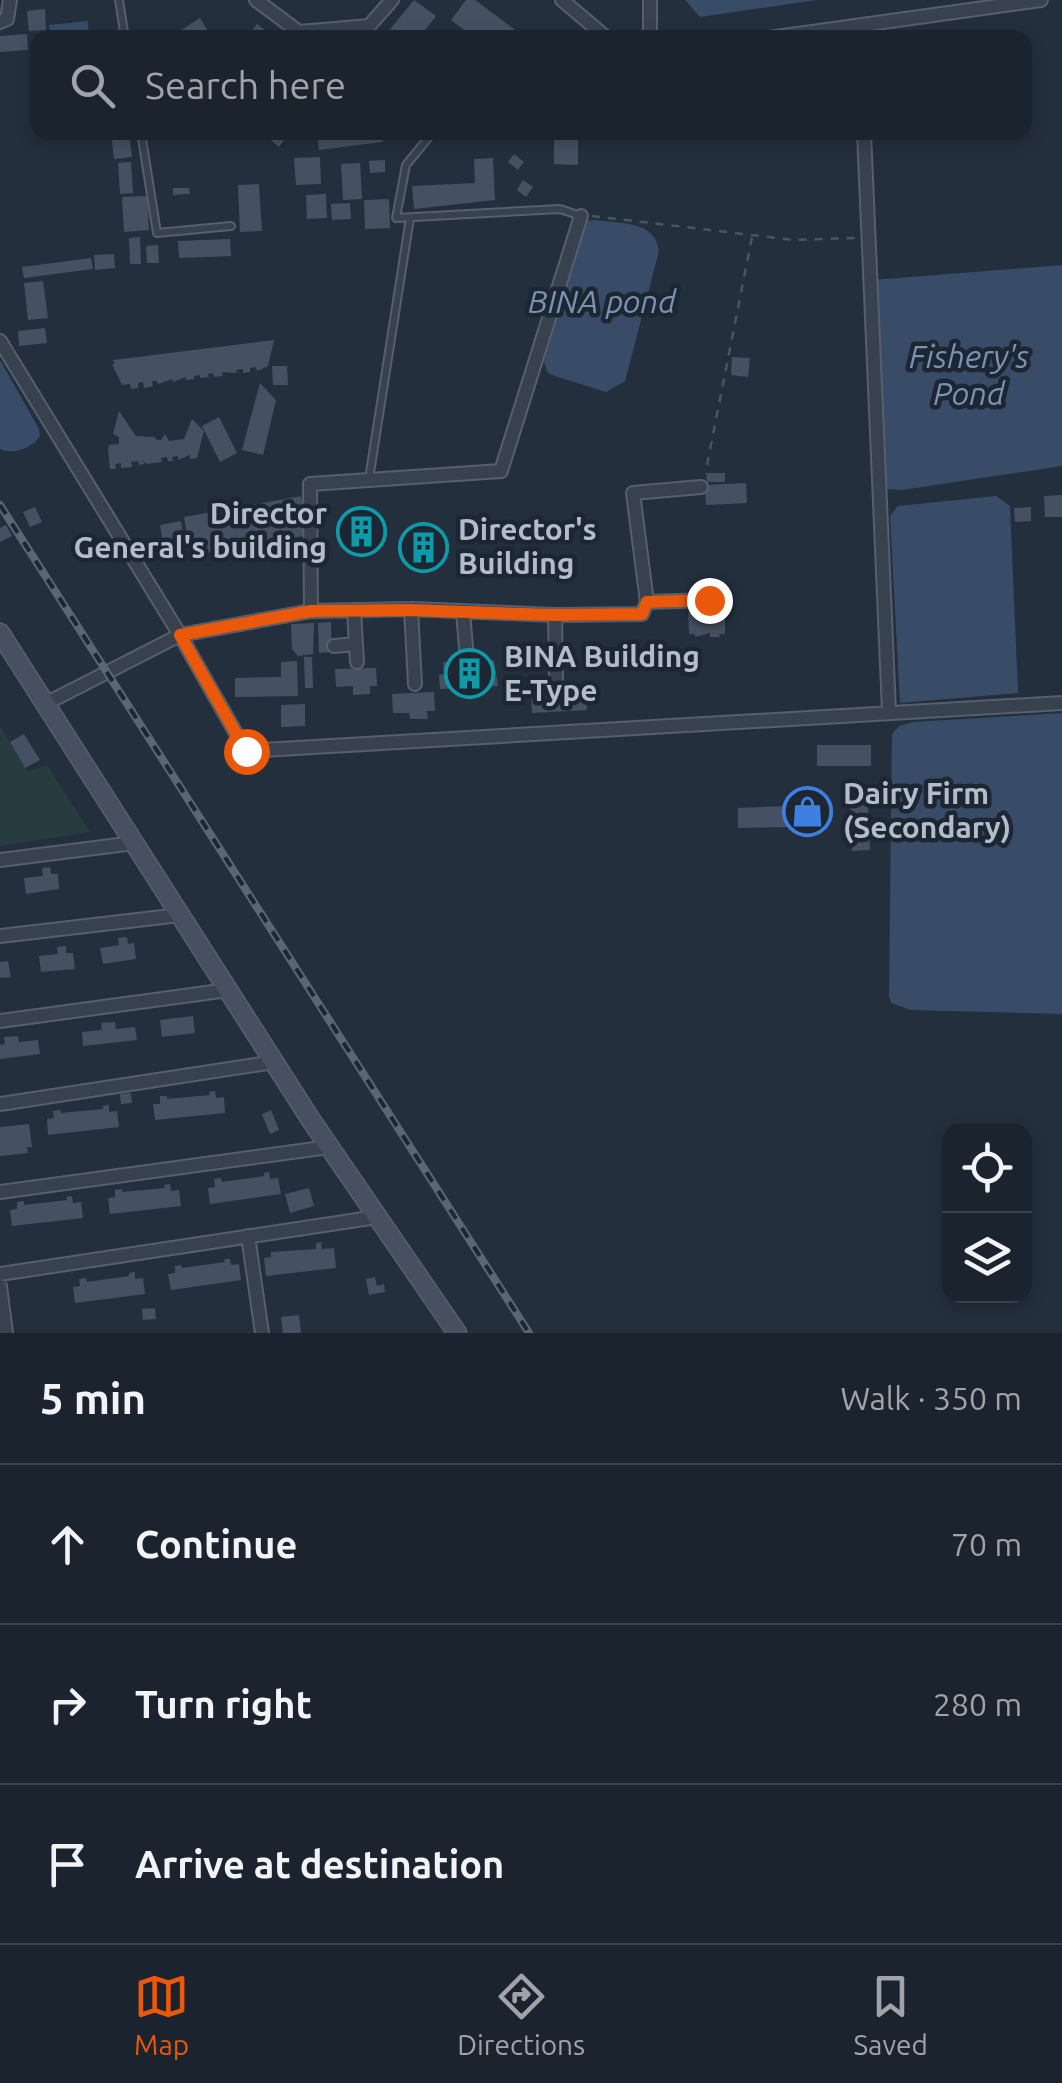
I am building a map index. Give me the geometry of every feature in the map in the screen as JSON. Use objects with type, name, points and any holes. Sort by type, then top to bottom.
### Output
[{"type":"street","points":[[0,22],[7,19],[10,0]]},
{"type":"street","points":[[256,0],[295,30]]},
{"type":"street","points":[[368,30],[392,0]]},
{"type":"street","points":[[562,0],[598,30]]},
{"type":"street","points":[[650,0],[650,30]]},
{"type":"street","points":[[866,30],[1040,0]]},
{"type":"street","points":[[864,140],[889,711]]},
{"type":"street","points":[[311,611],[310,484],[501,471],[582,216]]},
{"type":"street","points":[[0,341],[180,635],[246,751],[1062,703]]},
{"type":"street","points":[[45,704],[180,635],[311,611],[642,614],[647,602],[633,493],[701,487]]},
{"type":"street","points":[[647,602],[709,600],[710,610]]},
{"type":"street","points":[[354,610],[358,662]]},
{"type":"street","points":[[410,610],[415,684]]},
{"type":"street","points":[[463,612],[467,660]]},
{"type":"street","points":[[554,615],[556,678]]},
{"type":"street","points":[[0,633],[274,1062],[457,1333]]},
{"type":"street","points":[[334,646],[356,644]]},
{"type":"street","points":[[0,860],[134,843]]},
{"type":"street","points":[[0,936],[180,915]]},
{"type":"street","points":[[0,1021],[228,990]]},
{"type":"street","points":[[0,1104],[274,1062]]},
{"type":"street","points":[[0,1192],[329,1146]]},
{"type":"street","points":[[0,1274],[377,1217]]},
{"type":"street","points":[[248,1236],[262,1333]]},
{"type":"street","points":[[0,1286],[6,1333]]},
{"type":"lane","points":[[119,0],[125,30]]},
{"type":"lane","points":[[142,140],[157,234],[231,226]]},
{"type":"lane","points":[[426,140],[406,165],[396,218],[560,209],[582,216]]},
{"type":"lane","points":[[369,480],[410,218]]},
{"type":"path","points":[[582,216],[794,240],[869,238]]},
{"type":"path","points":[[708,464],[752,236]]},
{"type":"green space","points":[[0,726],[28,772],[47,765],[90,832],[0,846]]},
{"type":"water","points":[[685,0],[816,0],[700,17]]},
{"type":"water","points":[[88,21],[89,30],[49,30],[49,25]]},
{"type":"water","name":"BINA pond","points":[[587,221],[644,229],[656,241],[659,251],[625,381],[606,392],[548,373],[544,362],[575,238]]},
{"type":"water","name":"Fishery's Pond","points":[[1062,265],[1062,466],[888,489],[882,482],[873,280]]},
{"type":"water","points":[[0,360],[39,429],[37,440],[17,451],[0,449]]},
{"type":"water","points":[[996,496],[1010,506],[1018,693],[900,703],[890,516],[898,506]]},
{"type":"water","points":[[1062,713],[1062,1014],[911,1010],[891,1003],[892,734],[899,726],[913,722]]},
{"type":"building","points":[[414,0],[436,16],[425,30],[390,30]]},
{"type":"building","points":[[466,0],[475,0],[515,30],[464,30],[451,20]]},
{"type":"building","points":[[45,9],[46,30],[29,31],[27,11]]},
{"type":"building","points":[[200,18],[207,30],[181,30]]},
{"type":"building","points":[[27,34],[28,50],[0,52],[0,36]]},
{"type":"building","points":[[112,140],[130,140],[132,157],[114,159]]},
{"type":"building","points":[[318,140],[383,140],[383,142],[319,150]]},
{"type":"building","points":[[554,140],[578,140],[578,165],[554,164]]},
{"type":"building","points":[[514,154],[524,162],[518,170],[508,162]]},
{"type":"building","points":[[320,157],[321,184],[296,185],[294,158]]},
{"type":"building","points":[[493,158],[495,200],[414,209],[412,186],[475,183],[474,159]]},
{"type":"building","points":[[385,160],[385,172],[370,173],[369,161]]},
{"type":"building","points":[[131,162],[133,193],[120,194],[118,163]]},
{"type":"building","points":[[360,163],[362,199],[343,200],[341,164]]},
{"type":"building","points":[[523,180],[533,187],[526,197],[517,190]]},
{"type":"building","points":[[259,184],[262,231],[240,232],[238,185]]},
{"type":"building","points":[[173,188],[189,188],[190,194],[173,195]]},
{"type":"building","points":[[326,194],[327,218],[307,219],[306,195]]},
{"type":"building","points":[[147,196],[149,230],[124,232],[122,197]]},
{"type":"building","points":[[389,199],[390,228],[365,229],[364,200]]},
{"type":"building","points":[[350,203],[351,219],[332,220],[331,204]]},
{"type":"building","points":[[140,237],[141,264],[130,264],[129,238]]},
{"type":"building","points":[[230,239],[231,256],[179,258],[178,241]]},
{"type":"building","points":[[158,245],[159,263],[147,263],[146,246]]},
{"type":"building","points":[[114,254],[115,268],[95,270],[94,255]]},
{"type":"building","points":[[91,258],[93,269],[24,278],[22,267]]},
{"type":"building","points":[[43,281],[48,318],[28,320],[24,283]]},
{"type":"building","points":[[45,328],[47,343],[19,346],[18,331]]},
{"type":"building","points":[[274,340],[268,366],[257,371],[256,367],[250,368],[250,372],[222,372],[223,376],[214,377],[213,373],[209,377],[200,375],[158,384],[152,381],[153,386],[144,388],[143,382],[131,389],[130,384],[122,385],[112,364],[113,360]]},
{"type":"building","points":[[732,357],[750,358],[748,377],[731,375]]},
{"type":"building","points":[[272,366],[287,366],[288,385],[273,385]]},
{"type":"building","points":[[260,383],[276,400],[263,455],[242,450]]},
{"type":"building","points":[[119,411],[136,436],[157,440],[165,434],[169,441],[184,439],[192,419],[204,431],[197,458],[190,459],[190,455],[178,460],[178,456],[168,461],[167,457],[161,458],[162,462],[146,464],[143,460],[144,464],[131,462],[132,467],[121,468],[121,463],[110,469],[109,445],[119,444],[119,437],[113,434]]},
{"type":"building","points":[[219,417],[237,453],[220,462],[202,426]]},
{"type":"building","points":[[706,473],[725,473],[725,482],[707,482]]},
{"type":"building","points":[[746,483],[747,503],[706,505],[705,485]]},
{"type":"building","points":[[1062,495],[1062,517],[1045,517],[1044,496]]},
{"type":"building","points":[[301,496],[308,535],[255,545],[257,556],[250,557],[248,546],[191,556],[188,540],[184,541],[186,554],[166,557],[164,544],[151,547],[149,540],[162,538],[160,525],[181,521],[183,535],[187,534],[184,517]]},
{"type":"building","points":[[35,507],[42,522],[30,527],[23,512]]},
{"type":"building","points":[[1031,507],[1031,521],[1015,522],[1014,508]]},
{"type":"building","name":"Director General's building","points":[[349,524],[375,524],[376,551],[345,551],[344,538],[350,538]]},
{"type":"building","points":[[6,525],[12,536],[0,542],[0,528]]},
{"type":"building","name":"Director's Building","points":[[408,530],[439,530],[438,564],[408,563]]},
{"type":"building","points":[[688,612],[725,612],[725,634],[689,634]]},
{"type":"building","points":[[331,622],[332,652],[319,653],[318,623]]},
{"type":"building","points":[[314,623],[313,654],[298,656],[292,649],[291,624]]},
{"type":"building","points":[[304,657],[312,657],[313,688],[305,688]]},
{"type":"building","name":"BINA Building E-Type","points":[[494,660],[498,686],[440,689],[443,662]]},
{"type":"building","points":[[297,661],[298,696],[235,697],[235,678],[281,677],[281,662]]},
{"type":"building","points":[[376,668],[377,686],[370,686],[370,694],[353,695],[353,686],[336,687],[335,669]]},
{"type":"building","points":[[586,686],[587,710],[532,713],[531,689]]},
{"type":"building","points":[[434,692],[435,711],[427,711],[428,719],[410,719],[409,713],[393,713],[392,694]]},
{"type":"building","points":[[305,704],[305,726],[281,727],[281,705]]},
{"type":"building","points":[[24,734],[40,760],[25,768],[10,742]]},
{"type":"building","points":[[817,745],[871,745],[871,766],[817,766]]},
{"type":"building","points":[[850,805],[868,805],[870,850],[852,851]]},
{"type":"building","points":[[789,806],[790,827],[738,828],[738,808]]},
{"type":"building","points":[[50,867],[51,874],[58,874],[59,889],[26,894],[24,878],[43,876],[42,868]]},
{"type":"building","points":[[127,937],[128,944],[134,943],[136,959],[103,964],[100,948],[119,945],[118,938]]},
{"type":"building","points":[[66,946],[66,953],[73,953],[75,969],[41,972],[39,956],[58,954],[57,947]]},
{"type":"building","points":[[8,961],[11,977],[0,978],[0,962]]},
{"type":"building","points":[[193,1016],[195,1033],[162,1037],[160,1020]]},
{"type":"building","points":[[115,1022],[116,1029],[135,1027],[137,1040],[83,1046],[82,1032],[102,1030],[101,1023]]},
{"type":"building","points":[[18,1036],[19,1042],[38,1040],[40,1054],[0,1059],[4,1037]]},
{"type":"building","points":[[215,1091],[216,1098],[224,1097],[225,1113],[155,1120],[153,1104],[160,1104],[160,1096],[167,1099],[210,1095]]},
{"type":"building","points":[[131,1093],[132,1103],[121,1104],[120,1094]]},
{"type":"building","points":[[109,1105],[109,1112],[117,1111],[119,1127],[48,1135],[47,1119],[54,1118],[53,1111],[103,1109]]},
{"type":"building","points":[[271,1110],[279,1130],[270,1134],[262,1114]]},
{"type":"building","points":[[29,1124],[32,1147],[27,1147],[28,1153],[0,1156],[0,1127]]},
{"type":"building","points":[[269,1172],[270,1179],[278,1178],[281,1194],[210,1204],[208,1188],[215,1187],[214,1179],[221,1178],[222,1182]]},
{"type":"building","points":[[170,1184],[171,1191],[179,1190],[181,1206],[110,1214],[108,1198],[115,1197],[115,1190],[165,1188]]},
{"type":"building","points":[[309,1188],[314,1206],[290,1213],[285,1194]]},
{"type":"building","points":[[72,1196],[73,1203],[81,1202],[83,1218],[12,1226],[10,1210],[17,1209],[17,1202],[24,1201],[24,1205],[67,1200]]},
{"type":"building","points":[[321,1242],[322,1249],[334,1248],[336,1268],[266,1276],[264,1258],[271,1257],[271,1252],[316,1249],[316,1243]]},
{"type":"building","points":[[224,1259],[230,1259],[231,1265],[239,1264],[241,1280],[171,1290],[168,1274],[175,1273],[175,1266],[225,1262]]},
{"type":"building","points":[[135,1272],[135,1279],[143,1278],[145,1294],[75,1303],[73,1287],[80,1286],[79,1279],[86,1278],[87,1282]]},
{"type":"building","points":[[375,1277],[377,1286],[384,1284],[385,1292],[369,1295],[366,1279]]},
{"type":"building","points":[[155,1308],[156,1319],[143,1320],[142,1309]]},
{"type":"building","points":[[299,1315],[301,1333],[283,1333],[281,1317]]},
{"type":"railway","points":[[0,505],[529,1333]]},
{"type":"place","name":"Director General's building","points":[[362,531]]},
{"type":"place","name":"Director's Building","points":[[423,547]]},
{"type":"place","name":"BINA Building E-Type","points":[[469,674]]},
{"type":"place","name":"Dairy Firm (Secondary)","points":[[808,811]]},
{"type":"route","points":[[246,751],[180,635],[311,611],[642,614],[647,602],[709,600]]}]
